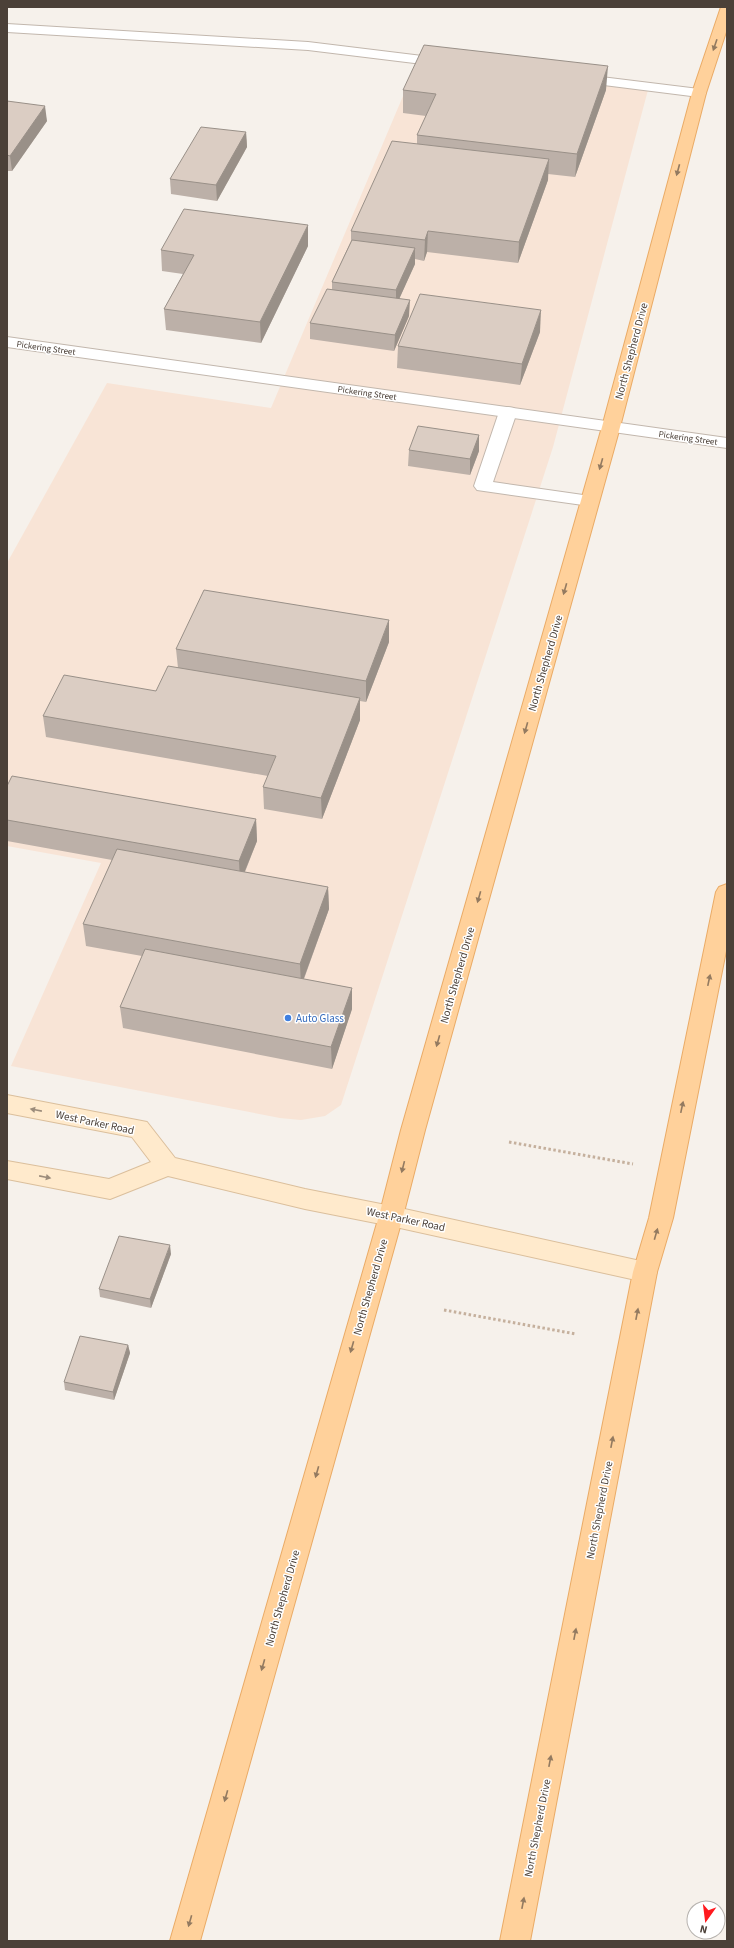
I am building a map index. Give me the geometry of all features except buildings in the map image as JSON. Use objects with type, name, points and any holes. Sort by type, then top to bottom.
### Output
[{"type":"main road","name":"North Shepherd Drive","points":[[185,1941],[370,1282],[391,1216],[413,1130],[611,427],[699,92],[727,8]]},
{"type":"main road","name":"North Shepherd Drive","points":[[515,1941],[645,1272],[661,1218],[727,892]]},
{"type":"main road","name":"West Parker Road","points":[[7,1104],[139,1130],[167,1166],[304,1199],[391,1216],[645,1272]]},
{"type":"main road","points":[[7,1170],[110,1189],[167,1166]]},
{"type":"street","points":[[7,28],[179,40],[308,46],[464,65]]},
{"type":"street","points":[[566,77],[699,92]]},
{"type":"street","name":"Pickering Street","points":[[7,342],[727,443]]},
{"type":"street","points":[[508,412],[483,486],[590,501]]},
{"type":"path","points":[[509,1142],[633,1164]]},
{"type":"path","points":[[444,1310],[576,1334]]},
{"type":"shaded area","points":[[417,63],[648,90],[553,447],[341,1105],[325,1116],[301,1120],[280,1118],[11,1066],[101,863],[7,846],[7,563],[107,383],[271,408]]},
{"type":"place","name":"Auto Glass","points":[[288,1018]]}]
